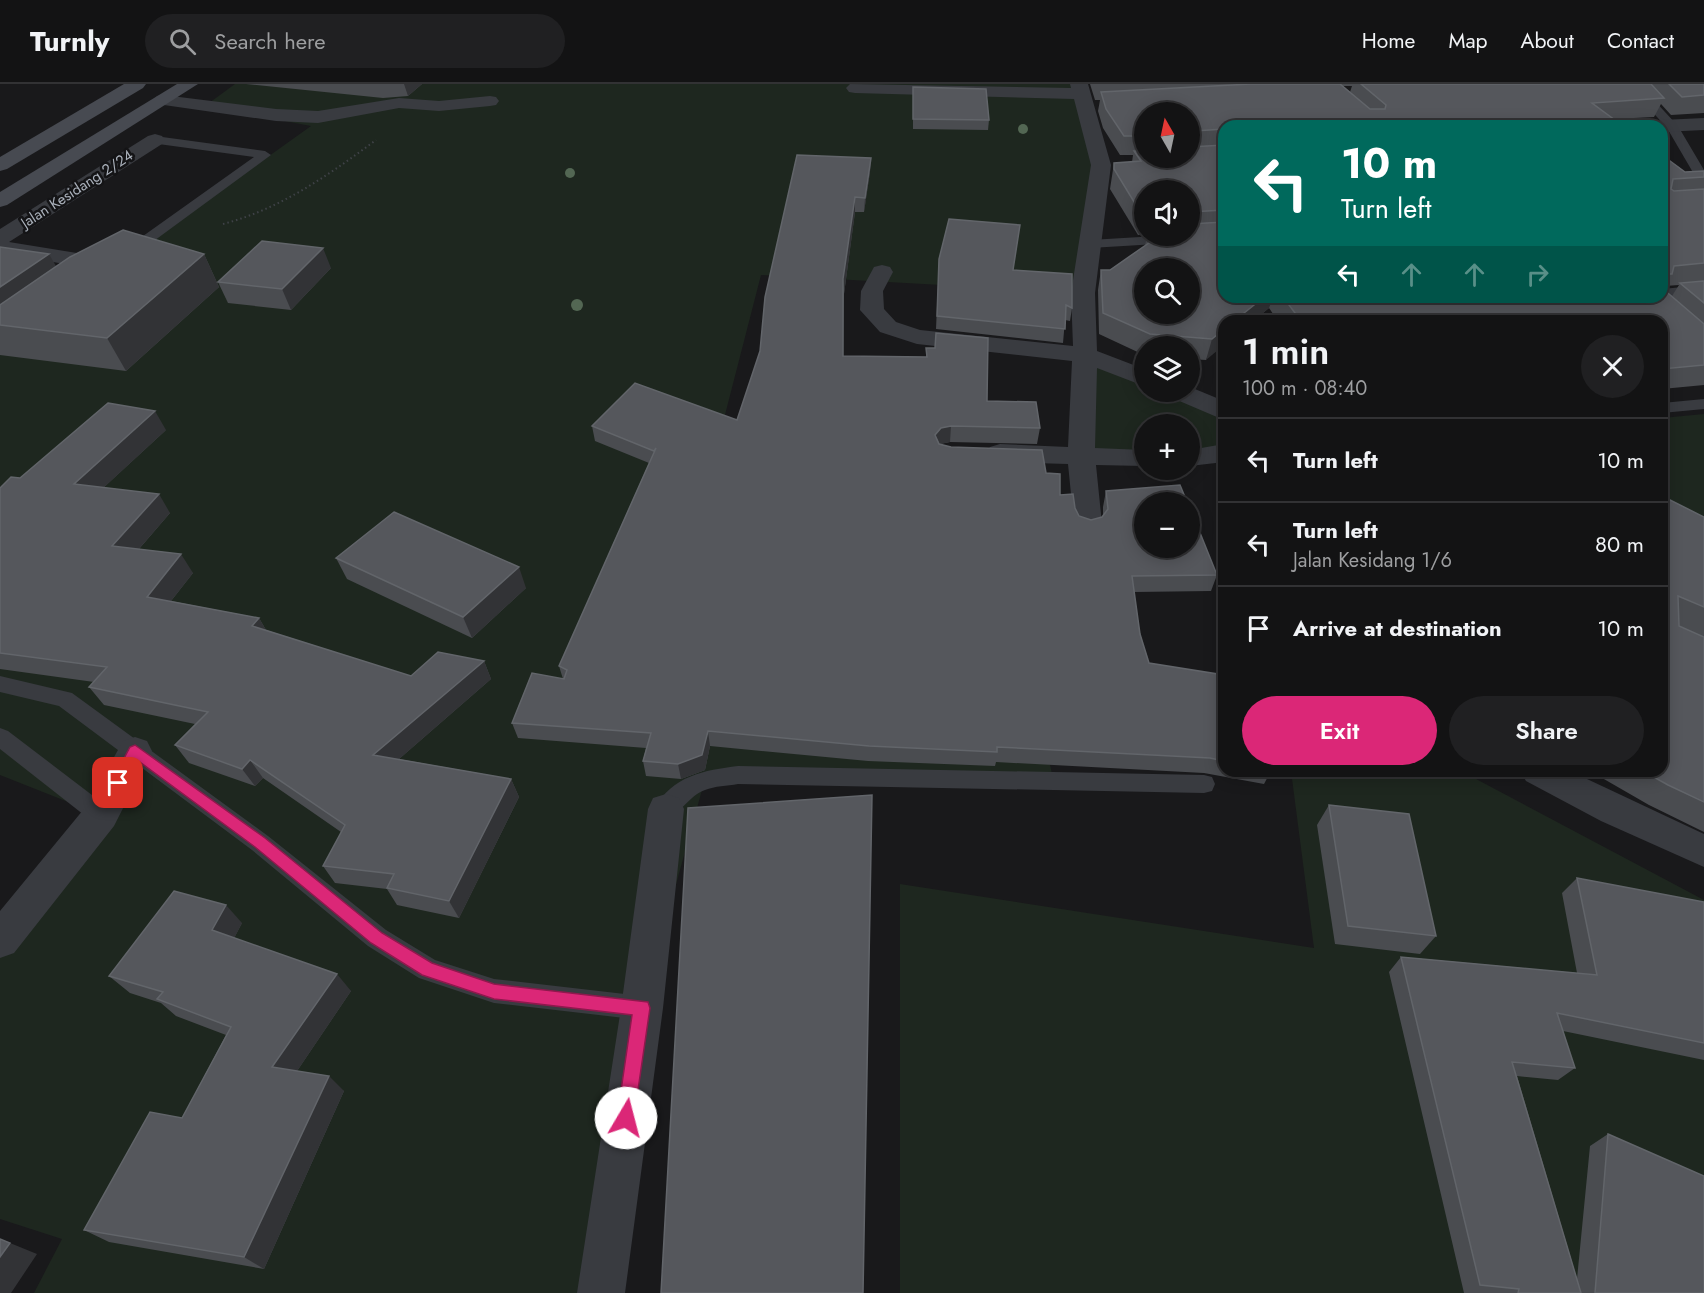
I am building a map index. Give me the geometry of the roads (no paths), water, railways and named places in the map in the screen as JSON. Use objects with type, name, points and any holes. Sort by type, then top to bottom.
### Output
[{"type":"street","points":[[0,165],[137,84]]},
{"type":"street","points":[[0,201],[189,84]]},
{"type":"street","points":[[855,88],[1086,98],[1112,164],[1090,244],[1083,293],[1085,355],[1081,455],[1088,524]]},
{"type":"street","points":[[163,100],[276,115],[318,117],[399,103],[439,106],[490,101]]},
{"type":"street","points":[[1668,126],[1704,124]]},
{"type":"street","name":"Jalan Kesidang 2/24","points":[[0,238],[155,140]]},
{"type":"street","points":[[0,247],[112,265]]},
{"type":"street","points":[[882,272],[872,291],[872,310],[888,327],[917,337],[1085,355],[1134,374]]},
{"type":"street","points":[[1668,297],[1704,292]]},
{"type":"street","points":[[1200,401],[1215,407]]},
{"type":"street","points":[[974,452],[1134,458]]},
{"type":"street","points":[[1200,457],[1218,454]]},
{"type":"street","points":[[0,940],[101,815],[135,751]]},
{"type":"street","points":[[1550,777],[1624,815],[1704,851]]},
{"type":"street","points":[[601,1293],[642,1008],[666,809]]},
{"type":"lane","points":[[1633,84],[1662,120]]},
{"type":"lane","points":[[1668,127],[1698,160],[1704,181]]},
{"type":"lane","points":[[93,278],[265,155],[155,140]]},
{"type":"lane","points":[[1090,244],[1218,236]]},
{"type":"lane","points":[[1668,407],[1704,404]]},
{"type":"lane","points":[[0,684],[65,699],[260,843],[370,933],[428,970],[494,992],[642,1008]]},
{"type":"lane","points":[[0,737],[101,815]]},
{"type":"lane","points":[[666,809],[680,791],[705,779],[738,775],[1204,784]]}]
